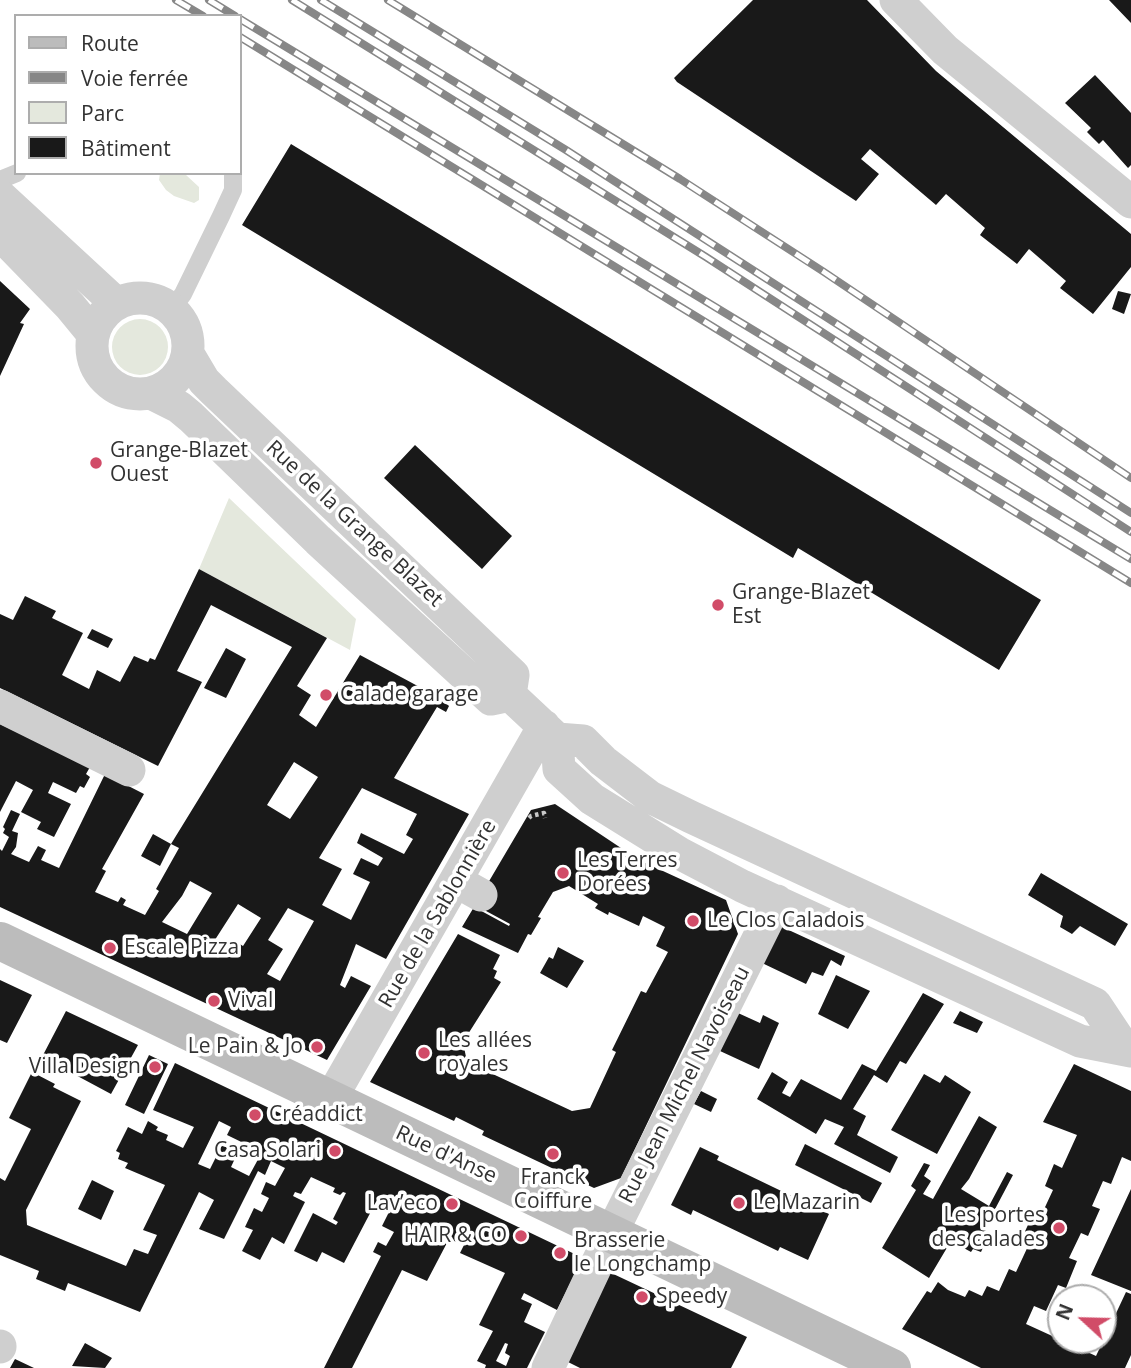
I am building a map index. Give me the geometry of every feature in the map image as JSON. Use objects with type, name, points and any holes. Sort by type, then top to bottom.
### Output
[{"type":"main road","name":"Rue d'Anse","points":[[0,941],[330,1101],[612,1232],[847,1358],[892,1368]]},
{"type":"street","points":[[896,0],[945,50],[1131,202]]},
{"type":"street","points":[[0,196],[117,304]]},
{"type":"street","points":[[0,234],[70,306],[93,334]]},
{"type":"street","points":[[142,298],[160,302],[171,310],[187,336],[188,354],[179,375],[171,383],[151,393],[140,395],[124,392],[104,379],[93,358],[93,334],[102,316],[117,304],[142,298]]},
{"type":"street","name":"Rue de la Grange Blazet","points":[[151,393],[179,407],[191,417],[329,550],[491,699],[510,695],[513,675],[214,391],[204,381],[188,354]]},
{"type":"street","points":[[510,695],[550,732],[583,741],[603,761],[650,797],[1095,1004],[1128,1050]]},
{"type":"street","points":[[0,706],[129,770]]},
{"type":"street","points":[[550,732],[559,769],[592,799],[679,853],[1080,1041],[1128,1050]]},
{"type":"street","name":"Rue de la Sablonnière","points":[[330,1101],[469,888],[550,732]]},
{"type":"street","name":"Rue Jean Michel Navoiseau","points":[[548,1368],[737,958],[777,901]]},
{"type":"lane","points":[[171,310],[183,294],[233,190],[233,175]]},
{"type":"path","points":[[525,826],[531,816],[544,813]]},
{"type":"green space","points":[[160,175],[186,175],[199,187],[199,200],[194,203],[174,196],[159,180]]},
{"type":"green space","points":[[135,319],[145,319],[160,327],[166,336],[166,358],[160,367],[145,375],[135,375],[117,363],[112,352],[112,342],[124,324]]},
{"type":"green space","points":[[229,498],[356,619],[350,650],[199,569]]},
{"type":"building","points":[[753,0],[867,0],[936,71],[1131,234],[1131,267],[1093,314],[1060,288],[1066,281],[1029,249],[1017,264],[980,235],[985,228],[946,194],[936,205],[870,149],[861,159],[879,174],[856,201],[677,82],[674,78]]},
{"type":"building","points":[[1109,0],[1131,0],[1131,23]]},
{"type":"building","points":[[1095,75],[1131,113],[1131,165],[1128,168],[1103,140],[1099,144],[1087,132],[1091,128],[1065,103]]},
{"type":"building","points":[[291,144],[1041,600],[999,670],[798,548],[793,558],[242,225]]},
{"type":"building","points":[[0,281],[30,309],[20,323],[24,324],[0,376]]},
{"type":"building","points":[[1118,291],[1131,294],[1124,314],[1112,309]]},
{"type":"building","points":[[415,445],[512,536],[482,569],[384,478]]},
{"type":"building","points":[[199,569],[327,638],[297,686],[311,695],[299,715],[316,727],[360,655],[440,698],[449,706],[446,712],[437,707],[394,778],[469,814],[386,959],[356,944],[340,985],[345,988],[351,976],[371,986],[327,1060],[0,907],[0,849],[2,851],[9,837],[3,833],[3,827],[11,810],[20,814],[12,831],[18,833],[16,847],[11,854],[29,862],[38,846],[46,850],[41,860],[59,868],[105,774],[144,794],[102,869],[106,871],[95,892],[118,902],[121,897],[126,900],[123,905],[145,915],[179,848],[171,844],[292,647],[211,605],[177,671],[202,682],[158,766],[0,688],[0,614],[13,620],[25,596],[56,611],[52,618],[83,633],[62,675],[89,689],[97,670],[120,682],[134,656],[148,662],[150,658],[155,660]],"holes":[[[294,762],[318,777],[290,819],[267,805]],[[362,788],[417,814],[406,835],[413,839],[404,854],[361,833],[357,843],[383,858],[378,866],[361,858],[353,874],[370,882],[351,920],[322,905],[342,869],[319,858]],[[190,881],[212,893],[187,934],[162,922]],[[238,904],[261,918],[243,946],[235,941],[225,953],[211,946]],[[288,908],[314,921],[280,981],[267,974],[283,949],[268,940]]]},
{"type":"building","points":[[92,629],[113,639],[108,648],[87,638]]},
{"type":"building","points":[[226,648],[246,659],[226,698],[204,688]]},
{"type":"building","points":[[0,724],[90,767],[86,774],[90,777],[84,788],[80,786],[76,793],[53,782],[48,793],[71,804],[54,837],[37,829],[41,822],[21,812],[33,790],[16,781],[0,812]]},
{"type":"building","points":[[555,804],[639,860],[726,900],[738,934],[621,1178],[594,1188],[482,1135],[484,1131],[456,1117],[454,1121],[370,1082],[458,934],[500,955],[493,969],[497,971],[494,978],[501,982],[463,1042],[467,1062],[572,1111],[590,1108],[616,1052],[612,1050],[641,991],[646,993],[668,952],[656,946],[665,927],[643,916],[639,926],[609,912],[608,915],[595,908],[598,904],[569,886],[553,892],[538,917],[541,918],[518,953],[462,927],[474,907],[509,926],[510,924],[475,905],[531,810]]},
{"type":"building","points":[[153,834],[171,844],[160,866],[141,856]]},
{"type":"building","points":[[1041,873],[1128,924],[1115,946],[1080,926],[1072,934],[1060,927],[1063,916],[1028,895]]},
{"type":"building","points":[[780,926],[845,956],[841,966],[831,960],[823,976],[812,972],[806,984],[762,963]]},
{"type":"building","points":[[558,947],[584,961],[567,988],[540,973],[549,957],[553,959]]},
{"type":"building","points":[[836,975],[870,991],[848,1029],[818,1014]]},
{"type":"building","points":[[0,980],[32,995],[7,1043],[0,1040]]},
{"type":"building","points":[[923,993],[944,1004],[906,1064],[900,1061],[887,1083],[874,1075],[853,1109],[866,1116],[857,1135],[898,1157],[890,1173],[834,1144],[844,1127],[825,1119],[816,1134],[757,1099],[772,1072],[788,1082],[782,1093],[790,1097],[801,1079],[841,1100],[862,1064],[876,1071]]},
{"type":"building","points":[[66,1011],[138,1045],[111,1094],[42,1057]]},
{"type":"building","points":[[960,1011],[983,1022],[977,1033],[953,1023]]},
{"type":"building","points":[[738,1013],[760,1023],[763,1015],[779,1023],[759,1069],[720,1051]]},
{"type":"building","points":[[149,1055],[168,1064],[144,1114],[125,1105]]},
{"type":"building","points":[[175,1063],[583,1258],[557,1310],[524,1293],[521,1299],[532,1304],[524,1322],[545,1332],[527,1368],[485,1368],[486,1365],[477,1361],[493,1331],[479,1325],[505,1273],[460,1253],[464,1245],[449,1239],[427,1281],[402,1270],[352,1368],[324,1368],[381,1256],[373,1252],[378,1242],[386,1246],[394,1232],[382,1226],[392,1206],[378,1198],[344,1263],[322,1252],[317,1262],[294,1251],[313,1213],[336,1225],[338,1222],[333,1219],[346,1193],[340,1195],[333,1192],[335,1188],[311,1177],[301,1194],[295,1192],[293,1196],[305,1202],[284,1244],[272,1237],[260,1260],[242,1251],[253,1230],[245,1227],[254,1208],[262,1212],[269,1198],[261,1194],[266,1182],[275,1186],[285,1168],[271,1161],[265,1175],[258,1171],[224,1239],[199,1229],[214,1200],[199,1192],[140,1312],[68,1283],[65,1291],[36,1279],[39,1271],[0,1255],[0,1178],[5,1181],[31,1129],[9,1118],[32,1072],[55,1084],[53,1087],[81,1101],[26,1210],[27,1225],[126,1266],[134,1249],[148,1254],[157,1235],[143,1230],[165,1185],[125,1168],[128,1163],[118,1159],[120,1153],[116,1151],[128,1127],[142,1134],[148,1121],[158,1127],[156,1130],[168,1135],[166,1140],[183,1148],[194,1127],[153,1110]],"holes":[[[219,1121],[231,1127],[227,1135],[262,1152],[249,1176],[231,1167],[238,1152],[222,1145],[210,1169],[198,1164]],[[505,1343],[508,1344],[505,1353],[510,1356],[506,1366],[496,1361]]]},
{"type":"building","name":"Les portes des calades","points":[[1074,1064],[1131,1091],[1131,1161],[1122,1157],[1111,1184],[1103,1181],[1092,1206],[1100,1209],[1088,1236],[1081,1233],[1069,1258],[1077,1261],[1068,1284],[1047,1284],[1046,1311],[1034,1306],[1026,1324],[1047,1334],[1047,1354],[1117,1354],[1117,1311],[1126,1292],[1131,1294],[1131,1355],[1125,1368],[981,1368],[902,1329],[927,1291],[931,1293],[938,1282],[948,1290],[965,1297],[969,1290],[982,1296],[987,1286],[999,1291],[1009,1269],[1016,1272],[1030,1242],[1022,1238],[1032,1216],[1039,1220],[1053,1190],[1045,1186],[1054,1164],[1062,1168],[1077,1135],[1043,1122]]},
{"type":"building","points":[[924,1074],[940,1083],[945,1075],[971,1092],[937,1154],[891,1130]]},
{"type":"building","points":[[701,1091],[717,1099],[711,1112],[694,1104]]},
{"type":"building","points":[[979,1116],[997,1127],[961,1189],[989,1206],[1007,1172],[1013,1175],[984,1230],[1003,1238],[998,1247],[986,1241],[981,1252],[973,1249],[971,1252],[951,1241],[929,1278],[882,1248],[916,1190],[911,1186],[924,1163],[930,1165],[924,1176],[931,1181],[923,1194],[933,1199]]},
{"type":"building","points":[[805,1144],[882,1183],[871,1203],[795,1165]]},
{"type":"building","name":"Le Mazarin","points":[[700,1147],[719,1156],[717,1160],[829,1214],[808,1260],[780,1247],[778,1251],[693,1210],[691,1215],[671,1205]]},
{"type":"building","points":[[92,1180],[114,1191],[101,1220],[78,1209]]},
{"type":"building","points":[[1131,1189],[1131,1291],[1091,1275]]},
{"type":"building","points":[[607,1271],[747,1337],[731,1368],[580,1368],[562,1359]]},
{"type":"building","points":[[85,1343],[112,1358],[105,1368],[72,1366]]},
{"type":"building","points":[[15,1359],[34,1368],[10,1368]]},
{"type":"railway","points":[[176,0],[200,14]]},
{"type":"railway","points":[[209,0],[232,14]]},
{"type":"railway","points":[[292,0],[706,257],[1131,532]]},
{"type":"railway","points":[[321,0],[566,150],[1131,513]]},
{"type":"railway","points":[[388,0],[680,179],[1131,478]]},
{"type":"railway","points":[[242,20],[1131,559]]},
{"type":"railway","points":[[242,38],[1131,583]]},
{"type":"place","name":"Grange-Blazet Ouest","points":[[96,463]]},
{"type":"place","name":"Grange-Blazet Est","points":[[718,605]]},
{"type":"place","name":"Calade garage","points":[[326,695]]},
{"type":"place","name":"Les Terres Dorées","points":[[563,873]]},
{"type":"place","name":"Le Clos Caladois","points":[[693,921]]},
{"type":"place","name":"Escale Pizza","points":[[110,948]]},
{"type":"place","name":"Vival","points":[[214,1001]]},
{"type":"place","name":"Le Pain & Jo","points":[[317,1047]]},
{"type":"place","name":"Les allées royales","points":[[424,1053]]},
{"type":"place","name":"Villa Design","points":[[155,1067]]},
{"type":"place","name":"Créaddict","points":[[255,1115]]},
{"type":"place","name":"Casa Solari","points":[[335,1151]]},
{"type":"place","name":"Franck Coiffure","points":[[553,1154]]},
{"type":"place","name":"Le Mazarin","points":[[739,1203]]},
{"type":"place","name":"Lav’eco","points":[[452,1204]]},
{"type":"place","name":"Les portes des calades","points":[[1059,1228]]},
{"type":"place","name":"HAIR & CO","points":[[521,1236]]},
{"type":"place","name":"Brasserie le Longchamp","points":[[560,1253]]},
{"type":"place","name":"Speedy","points":[[642,1297]]}]
